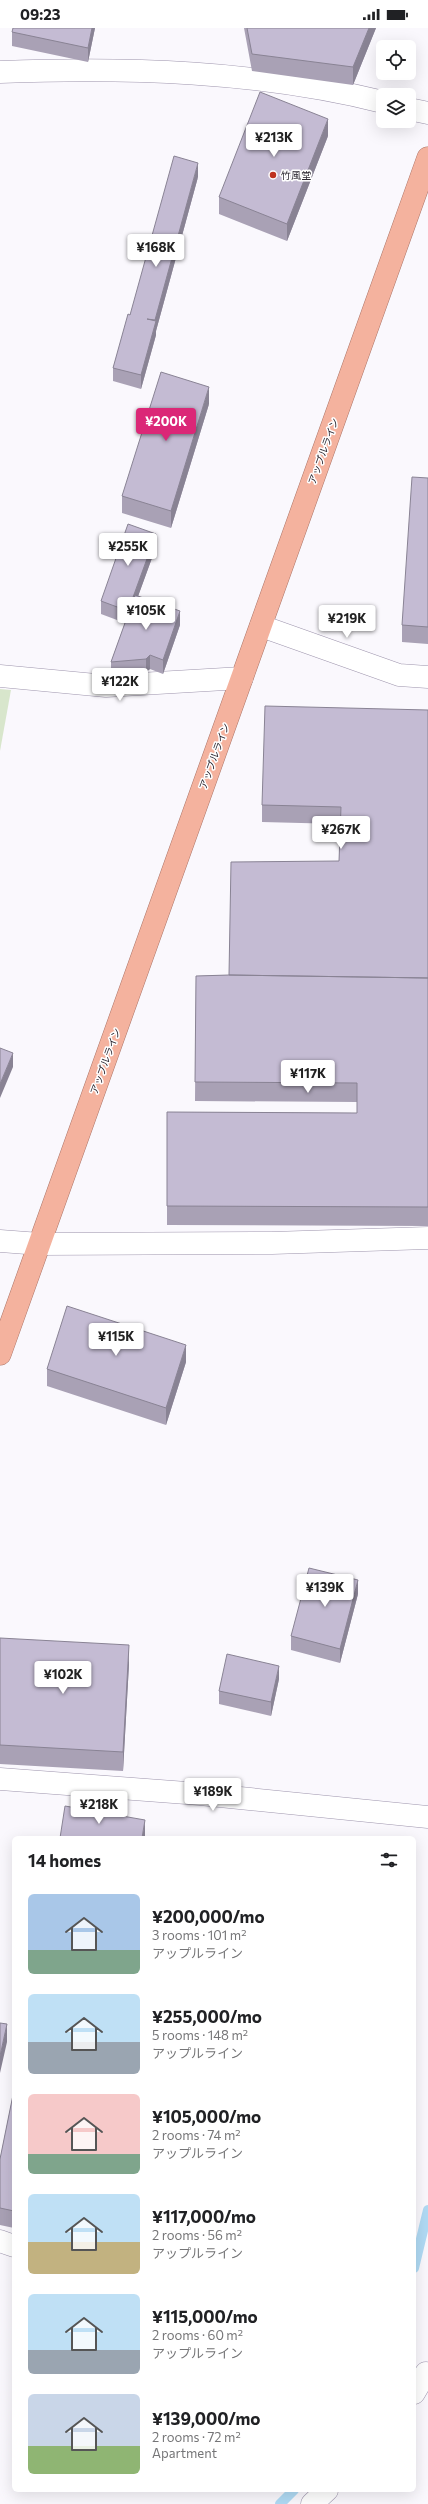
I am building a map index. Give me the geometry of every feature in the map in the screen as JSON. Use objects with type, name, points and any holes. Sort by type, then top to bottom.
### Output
[{"type":"highway","name":"アップルライン","points":[[0,1354],[428,158]]},
{"type":"street","points":[[0,72],[92,69],[224,76],[333,90],[376,100]]},
{"type":"street","points":[[416,111],[428,114]]},
{"type":"street","points":[[261,626],[399,675],[428,677]]},
{"type":"street","points":[[0,676],[106,686],[242,678]]},
{"type":"street","points":[[0,1241],[40,1244],[272,1243],[428,1238]]},
{"type":"street","points":[[0,1779],[200,1794],[428,1817]]},
{"type":"street","points":[[0,2241],[12,2245]]},
{"type":"street","points":[[416,2388],[422,2372]]},
{"type":"street","points":[[312,2504],[325,2492]]},
{"type":"green space","points":[[0,689],[11,690],[0,751]]},
{"type":"building","points":[[13,28],[92,28],[88,48],[12,32]]},
{"type":"building","points":[[247,28],[369,28],[353,67],[252,54]]},
{"type":"building","name":"竹風堂","points":[[260,92],[328,119],[287,224],[219,197]]},
{"type":"building","points":[[174,156],[198,163],[155,320],[147,319],[156,321],[141,375],[113,368],[128,314],[130,315]]},
{"type":"building","points":[[161,372],[209,387],[171,511],[122,496]]},
{"type":"building","points":[[412,477],[428,478],[428,627],[402,625]]},
{"type":"building","points":[[128,524],[156,534],[128,611],[101,601]]},
{"type":"building","points":[[135,595],[180,611],[163,660],[150,655],[146,659],[111,662]]},
{"type":"building","points":[[265,706],[428,710],[428,978],[229,975],[231,862],[339,861],[341,807],[262,805]]},
{"type":"building","points":[[229,975],[428,978],[428,1207],[167,1206],[167,1112],[357,1113],[357,1083],[195,1082],[196,976]]},
{"type":"building","points":[[0,1048],[13,1053],[0,1084]]},
{"type":"building","points":[[67,1306],[186,1345],[166,1408],[47,1369]]},
{"type":"building","points":[[309,1568],[358,1580],[340,1649],[291,1636]]},
{"type":"building","points":[[0,1638],[129,1645],[123,1752],[0,1745]]},
{"type":"building","points":[[227,1654],[279,1666],[271,1702],[219,1691]]},
{"type":"building","points":[[65,1806],[145,1820],[142,1836],[60,1836]]},
{"type":"building","points":[[0,2023],[7,2024],[0,2056]]},
{"type":"building","points":[[12,2100],[12,2211],[0,2208],[0,2159]]},
{"type":"waterway","points":[[416,2260],[428,2210]]},
{"type":"waterway","points":[[280,2504],[292,2492]]},
{"type":"place","name":"竹風堂","points":[[273,175]]}]
